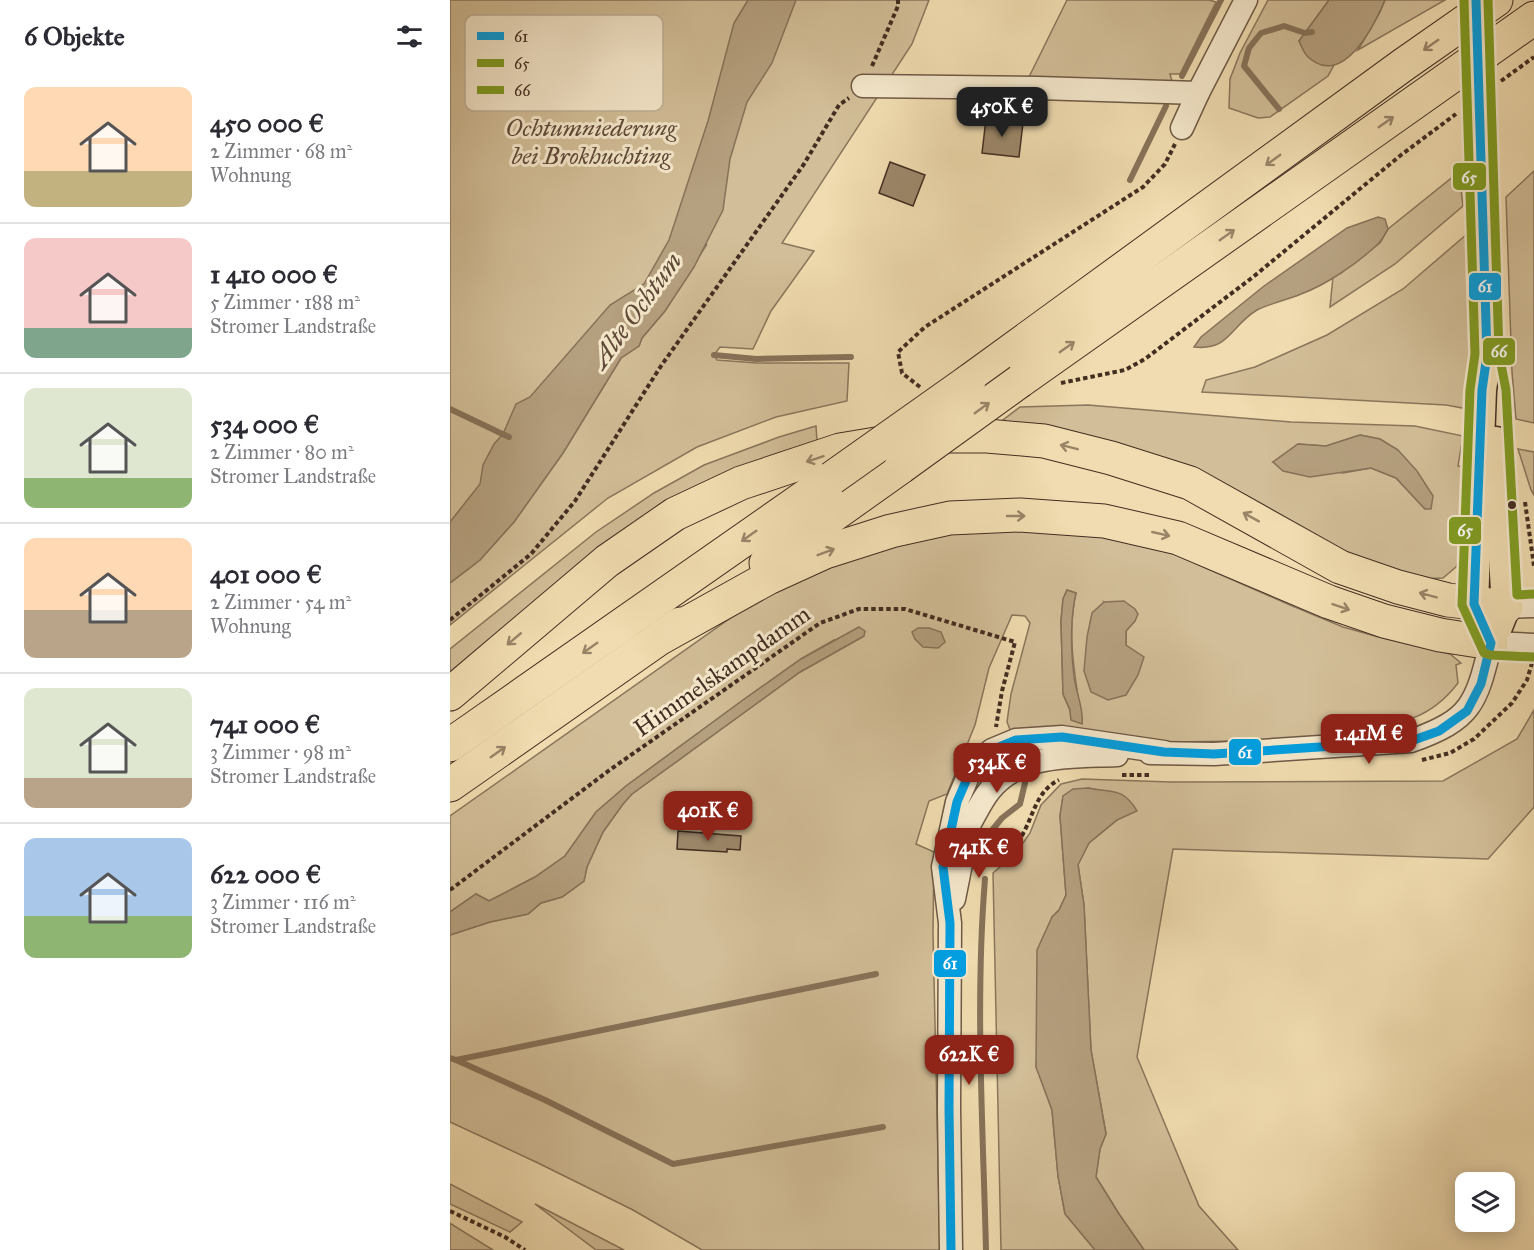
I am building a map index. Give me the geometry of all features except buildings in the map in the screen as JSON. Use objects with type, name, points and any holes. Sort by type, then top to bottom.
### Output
[{"type":"highway","points":[[450,745],[969,381],[1496,0]]},
{"type":"highway","points":[[450,785],[901,467],[1035,382],[1534,18]]},
{"type":"highway","points":[[450,694],[606,561],[675,514],[741,483],[840,450],[924,436],[987,436],[1044,441],[1111,458],[1190,483],[1340,567],[1398,587],[1448,600],[1474,604],[1520,606]]},
{"type":"highway","points":[[662,637],[768,578],[825,552],[891,531],[950,518],[1020,515],[1104,521],[1178,538],[1329,602],[1393,624],[1440,635],[1491,643]]},
{"type":"main road","points":[[1476,0],[1489,457],[1474,604],[1491,643],[1520,606],[1489,457]]},
{"type":"street","points":[[1182,128],[1246,0]]},
{"type":"street","points":[[863,86],[1198,93]]},
{"type":"street","points":[[968,827],[990,790],[1004,776],[1023,766],[1058,758],[1164,752],[1214,754],[1412,741],[1439,731],[1467,711],[1481,684],[1491,643],[1530,655]]},
{"type":"street","points":[[951,1250],[950,923],[943,867],[957,802],[972,767],[992,750],[1016,740],[1062,737],[1164,752]]},
{"type":"street","points":[[950,923],[968,827],[978,787],[992,750]]},
{"type":"path","points":[[450,620],[531,554],[575,501],[661,366],[804,164],[839,105],[863,86],[898,6],[898,0]]},
{"type":"path","points":[[1035,382],[1070,382],[1125,370],[1145,359],[1253,277],[1401,155],[1534,57]]},
{"type":"path","points":[[911,380],[902,374],[898,352],[925,327],[1143,186],[1165,164],[1182,128]]},
{"type":"path","points":[[1524,497],[1534,566]]},
{"type":"path","name":"Himmelskampdamm","points":[[450,890],[612,769],[820,622],[859,609],[905,609],[1015,642],[1002,691],[992,750]]},
{"type":"path","points":[[450,1210],[505,1237],[525,1250]]},
{"type":"green space","name":"Ochtumniederung bei Brokhuchting","points":[[450,0],[929,0],[912,44],[782,243],[814,251],[771,311],[753,349],[720,347],[714,355],[717,360],[757,363],[849,363],[847,401],[776,417],[697,447],[608,498],[450,625],[450,583],[480,560],[514,522],[563,453],[621,358],[639,346],[642,338],[665,311],[707,244],[450,572]]},
{"type":"green space","points":[[1067,0],[1209,0],[1216,2],[1180,74],[1170,74],[1173,85],[1028,79]]},
{"type":"green space","points":[[1268,0],[1329,0],[1299,41],[1322,65],[1334,65],[1328,76],[1270,117],[1258,118],[1229,108],[1230,79],[1240,53]]},
{"type":"green space","points":[[1385,0],[1445,0],[1358,50]]},
{"type":"green space","points":[[1534,171],[1534,423],[1516,419],[1512,372],[1506,197]]},
{"type":"green space","points":[[1459,172],[1463,206],[1395,264],[1330,307],[1333,277],[1380,243],[1388,229]]},
{"type":"green space","points":[[1467,234],[1471,340],[1468,409],[1446,405],[1202,392],[1206,380],[1255,367],[1327,335],[1403,289]]},
{"type":"green space","points":[[1088,405],[1291,422],[1415,426],[1463,436],[1458,466],[1468,468],[1463,533],[1457,566],[1443,578],[1421,579],[1369,563],[1278,517],[999,423],[1020,407]],"holes":[[[1360,435],[1380,439],[1398,450],[1425,509],[1396,478],[1371,468],[1343,473],[1273,462],[1298,444],[1326,446]]]},
{"type":"green space","points":[[816,426],[817,441],[450,680],[450,649],[596,532],[654,493],[704,465]]},
{"type":"green space","points":[[1518,449],[1534,452],[1534,495],[1531,490]]},
{"type":"green space","points":[[989,528],[1113,538],[1169,552],[1343,627],[1450,654],[1461,663],[1456,665],[1458,683],[1446,697],[1421,715],[1393,724],[1344,730],[1344,736],[1172,742],[1011,732],[1007,722],[1011,694],[1030,623],[1025,616],[1012,615],[989,668],[975,725],[947,794],[929,801],[916,844],[934,852],[933,933],[940,1250],[702,1250],[633,1210],[450,1122],[450,935],[490,922],[528,914],[541,903],[562,897],[584,881],[587,867],[603,832],[632,794],[800,672],[864,636],[834,640],[801,659],[743,700],[626,786],[596,812],[565,856],[535,877],[489,901],[476,894],[450,912],[450,816],[749,605],[819,567],[872,547]],"holes":[[[1067,590],[1076,593],[1072,642],[1082,723],[1071,720],[1070,710],[1063,694],[1061,621],[1063,599]],[[1104,602],[1135,621],[1126,631],[1126,645]]]},
{"type":"green space","points":[[1534,710],[1534,807],[1488,859],[1173,849],[1137,1057],[1199,1206],[1238,1250],[1144,1250],[1096,1177],[1100,1149],[1106,1134],[1091,1050],[1084,905],[1078,864],[1089,843],[1117,820],[1099,790],[1088,788],[1063,796],[1060,816],[1066,895],[1059,910],[1052,917],[1036,1066],[1052,1110],[1058,1176],[1065,1214],[1095,1250],[1001,1250],[993,873],[1016,853],[1030,833],[1041,805],[1061,784],[1082,779],[1171,782],[1443,781],[1517,739]]},
{"type":"green space","points":[[450,1184],[522,1222],[510,1232],[450,1204]]},
{"type":"green space","points":[[535,1204],[624,1250],[596,1250]]},
{"type":"green space","points":[[451,1224],[493,1250],[450,1250]]},
{"type":"water","name":"Alte Ochtum","points":[[748,0],[796,0],[772,63],[747,102],[730,159],[723,210],[694,267],[665,311],[642,338],[639,346],[621,358],[563,453],[514,522],[480,560],[450,583],[450,522],[480,484],[483,465],[494,444],[503,434],[516,404],[530,397],[610,305],[644,284],[669,240],[708,121],[734,23]]},
{"type":"water","points":[[1329,0],[1385,0],[1356,50],[1345,60],[1333,65],[1321,65],[1308,57],[1299,41]]},
{"type":"water","points":[[1378,217],[1385,219],[1388,229],[1378,244],[1361,259],[1311,290],[1257,310],[1223,341],[1206,347],[1194,347],[1201,337],[1264,286],[1347,228]]},
{"type":"water","points":[[1360,435],[1380,439],[1398,450],[1417,471],[1433,496],[1431,509],[1425,509],[1396,478],[1371,468],[1310,477],[1283,471],[1273,462],[1298,444],[1326,446]]},
{"type":"water","points":[[1067,590],[1076,593],[1072,624],[1072,657],[1082,724],[1071,720],[1070,710],[1063,694],[1061,621],[1063,599]]},
{"type":"water","points":[[1124,601],[1138,614],[1126,631],[1126,645],[1144,657],[1138,675],[1126,695],[1108,700],[1091,692],[1084,671],[1087,637],[1092,613],[1104,602]]},
{"type":"water","points":[[859,627],[865,631],[864,636],[800,672],[632,794],[603,832],[587,867],[584,881],[562,897],[541,903],[528,914],[490,922],[450,935],[450,912],[476,894],[489,901],[535,877],[565,856],[596,812],[626,786],[801,659]]},
{"type":"water","points":[[918,628],[929,628],[941,632],[945,642],[938,648],[923,647],[912,632]]},
{"type":"water","points":[[1088,788],[1122,794],[1137,811],[1117,820],[1089,843],[1078,865],[1084,905],[1091,1050],[1106,1134],[1100,1149],[1096,1177],[1144,1250],[1095,1250],[1065,1214],[1058,1176],[1052,1110],[1036,1067],[1037,950],[1052,917],[1059,910],[1066,895],[1060,816],[1063,796],[1073,789]]},
{"type":"waterway","points":[[1182,76],[1221,0]]},
{"type":"waterway","points":[[1279,109],[1244,66],[1249,48],[1261,33],[1284,26],[1305,33],[1312,32]]},
{"type":"waterway","points":[[1130,180],[1166,106]]},
{"type":"waterway","points":[[714,355],[756,359],[851,357]]},
{"type":"waterway","points":[[450,409],[509,437]]},
{"type":"waterway","points":[[989,852],[993,829],[1002,818],[1020,804],[1025,783]]},
{"type":"waterway","points":[[985,879],[980,1018],[986,1250]]},
{"type":"waterway","points":[[450,1058],[456,1060],[876,974]]},
{"type":"waterway","points":[[456,1060],[545,1100],[673,1164],[883,1127]]},
{"type":"transit line","name":"65","points":[[1464,0],[1475,354],[1470,390],[1462,605],[1484,653],[1533,657]]},
{"type":"transit line","name":"61","points":[[951,1250],[950,923],[943,867],[957,802],[972,767],[992,750],[1016,740],[1062,737],[1164,752],[1214,754],[1411,741],[1439,731],[1467,711],[1481,684],[1491,643],[1474,604],[1482,390],[1487,355],[1476,0]]},
{"type":"transit line","name":"66","points":[[1488,0],[1499,354],[1506,390],[1517,595],[1534,594]]}]
